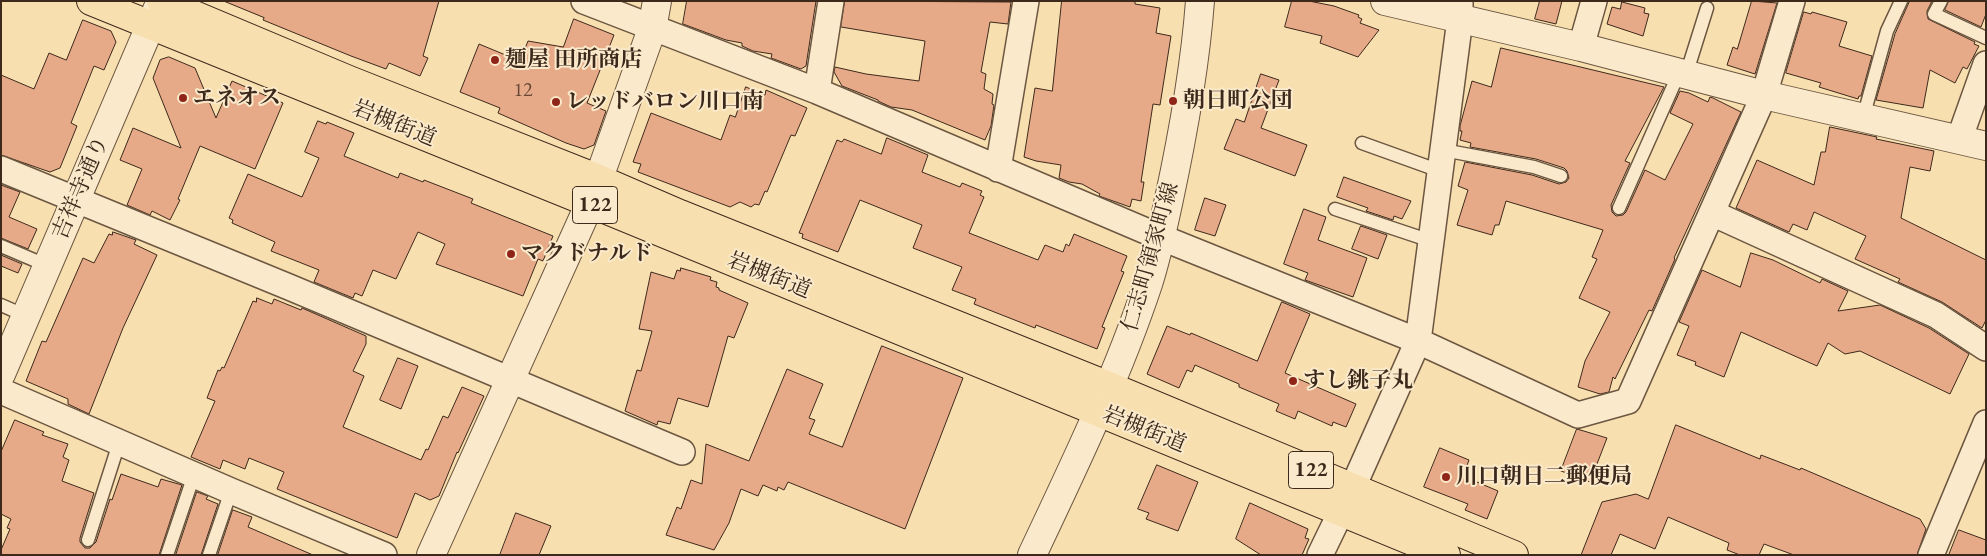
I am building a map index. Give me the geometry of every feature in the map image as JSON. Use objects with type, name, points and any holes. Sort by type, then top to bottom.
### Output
[{"type":"highway","name":"岩槻街道","points":[[91,1],[151,26],[595,191],[706,225],[1109,386],[1347,499],[1446,555]]},
{"type":"highway","name":"岩槻街道","points":[[161,1],[340,76],[595,191],[1098,411],[1347,499],[1514,555]]},
{"type":"street","name":"吉祥寺通り","points":[[1,374],[161,1]]},
{"type":"street","points":[[584,1],[817,91],[1160,237],[1418,341],[1578,415],[1628,402],[1764,96],[1792,1]]},
{"type":"street","points":[[431,555],[595,191],[652,28],[657,1]]},
{"type":"street","points":[[817,91],[831,1]]},
{"type":"street","points":[[998,169],[1026,1]]},
{"type":"street","name":"仁志町領家町線","points":[[1032,555],[1085,443],[1134,326],[1149,281],[1160,237],[1188,99],[1200,1]]},
{"type":"street","points":[[1385,1],[1460,10],[1581,47],[1764,96],[1986,146]]},
{"type":"street","points":[[1581,47],[1594,1]]},
{"type":"street","points":[[1320,555],[1418,341],[1460,10]]},
{"type":"street","points":[[1959,140],[1986,64]]},
{"type":"street","points":[[1,170],[682,452]]},
{"type":"street","points":[[1712,213],[1936,315],[1986,348]]},
{"type":"street","points":[[1,391],[231,492],[384,555]]},
{"type":"street","points":[[1931,555],[1986,423]]},
{"type":"lane","points":[[1863,118],[1887,31],[1901,1]]},
{"type":"lane","points":[[1941,1],[1934,14],[1986,38]]},
{"type":"lane","points":[[1620,208],[1683,74],[1707,8]]},
{"type":"lane","points":[[1362,143],[1442,160],[1534,167],[1561,176]]},
{"type":"lane","points":[[1335,209],[1431,241]]},
{"type":"lane","points":[[1,246],[48,266]]},
{"type":"lane","points":[[1,305],[26,316]]},
{"type":"lane","points":[[88,540],[119,443]]},
{"type":"lane","points":[[167,555],[194,475]]},
{"type":"lane","points":[[209,555],[231,492]]},
{"type":"building","points":[[224,1],[439,1],[423,56],[428,58],[420,76],[389,63],[386,69],[351,56],[263,20],[264,18]]},
{"type":"building","points":[[687,1],[816,1],[806,66],[801,69],[771,58],[772,54],[753,51],[742,46],[742,43],[726,40],[683,24]]},
{"type":"building","points":[[845,1],[1011,2],[1008,24],[990,22],[981,72],[986,74],[984,89],[993,94],[992,104],[994,105],[991,126],[985,140],[912,110],[891,107],[842,86],[834,72],[835,67],[866,74],[919,81],[925,41],[841,27]]},
{"type":"building","points":[[1062,1],[1135,1],[1135,4],[1160,8],[1156,33],[1171,36],[1160,105],[1153,104],[1141,182],[1144,182],[1141,201],[1132,199],[1130,207],[1099,196],[1100,194],[1082,184],[1059,178],[1061,165],[1024,157],[1035,88],[1052,91]]},
{"type":"building","points":[[1292,1],[1309,1],[1334,6],[1359,15],[1358,17],[1362,19],[1360,23],[1379,30],[1358,57],[1320,43],[1322,36],[1285,27]]},
{"type":"building","points":[[1540,1],[1562,1],[1556,24],[1535,19]]},
{"type":"building","points":[[1752,1],[1777,3],[1755,74],[1727,65],[1733,47],[1737,49]]},
{"type":"building","points":[[1910,1],[1932,1],[1927,11],[1928,19],[1975,42],[1974,44],[1979,46],[1967,69],[1963,67],[1955,83],[1930,70],[1923,108],[1876,100],[1895,34]]},
{"type":"building","points":[[1949,1],[1986,1],[1986,14],[1981,27],[1945,10]]},
{"type":"building","points":[[1622,2],[1645,8],[1644,13],[1649,14],[1643,36],[1607,24],[1612,7],[1620,9]]},
{"type":"building","points":[[1804,12],[1811,14],[1812,12],[1847,22],[1839,46],[1872,56],[1861,96],[1858,99],[1819,87],[1821,83],[1786,73]]},
{"type":"building","points":[[574,19],[614,35],[587,103],[606,111],[594,145],[584,149],[566,143],[498,113],[500,108],[460,92],[479,44],[520,61],[528,41],[563,47]]},
{"type":"building","points":[[83,20],[111,31],[116,42],[104,70],[94,66],[71,123],[77,126],[60,168],[50,172],[1,155],[1,75],[34,89],[49,53],[66,60]]},
{"type":"building","points":[[1501,48],[1664,87],[1625,161],[1630,163],[1611,205],[1612,212],[1616,216],[1623,215],[1626,212],[1645,170],[1665,180],[1693,124],[1670,113],[1680,91],[1708,102],[1710,97],[1713,98],[1741,112],[1674,258],[1652,311],[1649,310],[1615,379],[1613,377],[1609,392],[1600,394],[1578,387],[1585,361],[1610,312],[1579,298],[1597,259],[1592,257],[1603,230],[1506,201],[1499,225],[1495,225],[1492,235],[1457,225],[1468,190],[1458,186],[1465,162],[1532,175],[1559,184],[1566,182],[1569,178],[1564,168],[1536,159],[1470,147],[1471,143],[1460,140],[1462,131],[1460,131],[1460,126],[1472,81],[1491,87]]},
{"type":"building","points":[[169,57],[195,68],[216,118],[232,81],[283,103],[255,169],[200,146],[178,199],[180,200],[170,220],[152,211],[150,215],[127,205],[142,169],[120,160],[133,128],[181,148],[153,78],[160,60]]},
{"type":"building","points":[[1261,74],[1279,80],[1261,128],[1307,145],[1295,176],[1224,149],[1236,119],[1244,122]]},
{"type":"building","points":[[746,87],[765,95],[766,90],[807,108],[795,136],[791,135],[767,192],[765,191],[759,205],[755,204],[751,207],[740,202],[730,207],[638,172],[641,164],[633,162],[651,113],[721,140],[730,115],[735,117]]},
{"type":"building","points":[[318,121],[326,124],[327,122],[354,133],[344,156],[398,178],[400,173],[423,182],[424,180],[473,199],[471,203],[553,236],[543,261],[538,259],[523,296],[436,264],[445,244],[418,232],[396,279],[373,270],[362,296],[355,293],[353,298],[314,282],[319,270],[271,251],[275,242],[232,223],[233,220],[229,218],[248,174],[302,197],[319,158],[305,152]]},
{"type":"building","points":[[1830,127],[1934,151],[1930,171],[1910,167],[1901,218],[1986,260],[1986,320],[1982,328],[1942,302],[1898,282],[1900,279],[1855,259],[1866,236],[1814,212],[1807,230],[1793,224],[1789,232],[1736,208],[1757,160],[1814,185],[1821,152],[1825,152]]},
{"type":"building","points":[[887,138],[928,155],[922,172],[960,187],[962,183],[982,191],[980,195],[984,197],[969,233],[1038,260],[1045,245],[1063,252],[1066,244],[1069,246],[1074,234],[1127,256],[1121,271],[1124,272],[1102,327],[1105,328],[1097,349],[1036,325],[1035,328],[974,304],[976,299],[952,290],[962,267],[913,248],[922,225],[860,200],[838,252],[802,238],[803,234],[799,233],[837,140],[842,142],[844,139],[881,154]]},
{"type":"building","points":[[1344,177],[1411,201],[1402,219],[1394,216],[1393,220],[1366,211],[1368,208],[1337,197]]},
{"type":"building","points":[[1,185],[20,192],[9,217],[37,229],[28,249],[1,238]]},
{"type":"building","points":[[1205,198],[1226,205],[1215,236],[1195,230]]},
{"type":"building","points":[[1304,209],[1326,217],[1318,240],[1367,258],[1353,297],[1305,280],[1308,273],[1284,264]]},
{"type":"building","points":[[1361,226],[1387,235],[1378,259],[1352,249]]},
{"type":"building","points":[[113,232],[136,240],[134,244],[157,255],[123,328],[89,414],[68,404],[68,399],[26,381],[42,341],[46,342],[83,258],[94,263],[109,234],[112,235]]},
{"type":"building","points":[[1751,253],[1773,260],[1820,283],[1822,279],[1848,291],[1838,311],[1880,305],[1929,328],[1969,354],[1950,394],[1860,351],[1845,354],[1828,343],[1817,366],[1741,332],[1724,377],[1695,365],[1696,362],[1677,355],[1689,326],[1679,322],[1702,270],[1740,287]]},
{"type":"building","points":[[1,255],[22,264],[18,273],[1,266]]},
{"type":"building","points":[[681,268],[711,277],[710,280],[717,282],[716,287],[719,290],[748,303],[734,338],[728,336],[708,407],[678,398],[670,424],[658,421],[657,425],[625,411],[637,370],[641,371],[652,331],[639,329],[651,272],[674,279],[677,270],[680,271]]},
{"type":"building","points":[[257,298],[272,304],[274,299],[301,310],[302,308],[366,336],[366,344],[353,371],[364,376],[343,427],[421,460],[426,449],[428,450],[443,416],[448,418],[462,387],[484,396],[457,452],[439,496],[430,500],[415,493],[397,538],[277,489],[284,472],[249,458],[245,469],[223,460],[220,469],[191,457],[215,401],[207,398],[218,370],[220,371],[222,367],[224,368],[253,301],[256,302]]},
{"type":"building","points":[[1282,302],[1310,314],[1285,373],[1356,404],[1346,427],[1333,422],[1332,426],[1298,411],[1295,419],[1276,411],[1279,404],[1195,365],[1192,372],[1187,370],[1179,388],[1147,374],[1167,326],[1190,335],[1191,333],[1257,361]]},
{"type":"building","points":[[882,346],[963,378],[905,529],[788,482],[784,490],[778,487],[777,491],[763,485],[758,496],[741,489],[729,523],[714,550],[666,535],[677,507],[681,509],[691,480],[702,484],[706,444],[749,461],[787,369],[823,384],[809,418],[815,420],[809,434],[842,447]]},
{"type":"building","points":[[398,358],[418,366],[401,409],[380,400]]},
{"type":"building","points":[[15,420],[44,432],[42,435],[68,444],[63,457],[69,460],[62,481],[94,493],[80,538],[80,542],[85,548],[90,548],[96,542],[110,499],[112,500],[121,474],[158,487],[161,479],[182,485],[159,555],[1,555],[1,550],[10,529],[7,528],[11,519],[1,514],[1,452]]},
{"type":"building","points":[[1676,425],[1760,459],[1761,455],[1800,470],[1801,468],[1920,519],[1926,529],[1917,555],[1794,555],[1764,544],[1759,555],[1740,555],[1727,550],[1729,543],[1668,517],[1655,549],[1620,534],[1611,555],[1581,555],[1602,502],[1636,494],[1648,499]]},
{"type":"building","points":[[1577,429],[1607,438],[1590,482],[1561,471]]},
{"type":"building","points":[[1440,448],[1469,460],[1463,476],[1498,491],[1487,519],[1465,510],[1468,504],[1424,487]]},
{"type":"building","points":[[1157,465],[1198,482],[1178,531],[1146,519],[1149,513],[1138,509]]},
{"type":"building","points":[[197,492],[208,496],[206,499],[218,504],[201,555],[176,555]]},
{"type":"building","points":[[1250,503],[1308,529],[1305,538],[1309,539],[1302,555],[1261,555],[1236,539]]},
{"type":"building","points":[[233,510],[252,517],[248,527],[313,555],[218,555]]},
{"type":"building","points":[[516,513],[551,526],[539,555],[500,555]]},
{"type":"building","points":[[1959,530],[1986,540],[1986,555],[1949,555]]},
{"type":"place","name":"麺屋 田所商店","points":[[495,60]]},
{"type":"place","name":"エネオス","points":[[183,98]]},
{"type":"place","name":"朝日町公団","points":[[1173,101]]},
{"type":"place","name":"レッドバロン川口南","points":[[556,102]]},
{"type":"place","name":"マクドナルド","points":[[511,254]]},
{"type":"place","name":"すし銚子丸","points":[[1293,381]]},
{"type":"place","name":"川口朝日二郵便局","points":[[1446,477]]}]
